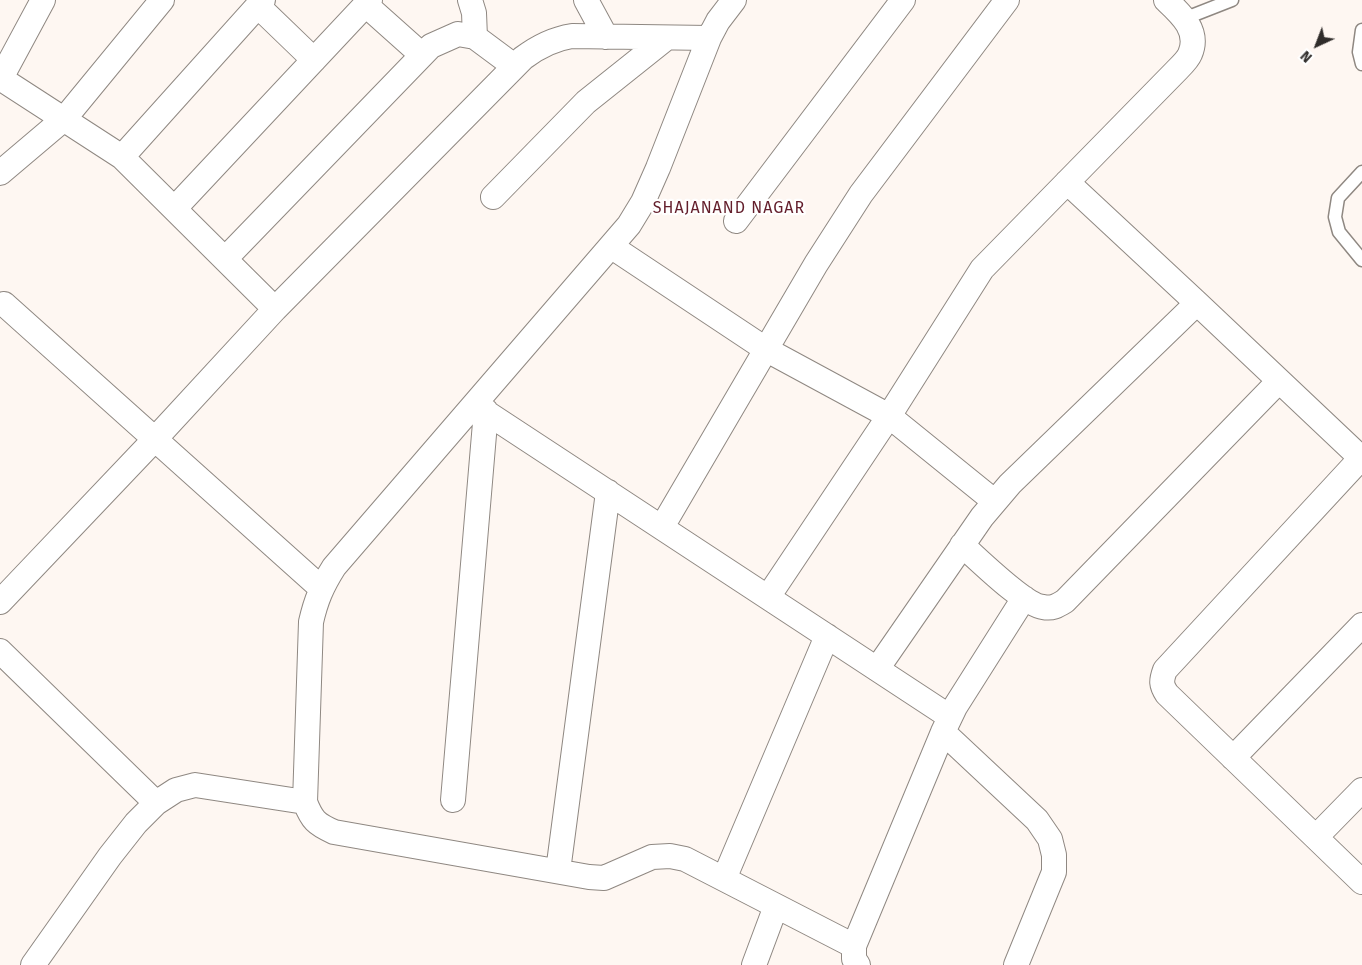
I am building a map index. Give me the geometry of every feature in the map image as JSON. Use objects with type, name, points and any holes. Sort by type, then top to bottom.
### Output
[{"type":"street","points":[[43,0],[0,78],[65,118],[122,157],[275,309]]},
{"type":"street","points":[[0,173],[65,118],[162,0]]},
{"type":"street","points":[[470,0],[474,13],[475,37]]},
{"type":"street","points":[[586,0],[606,37]]},
{"type":"street","points":[[734,0],[718,21],[709,38],[644,202],[629,225],[480,408],[334,567],[321,588],[314,605],[311,622],[305,802],[311,817],[321,826],[334,832],[589,877],[604,878],[652,857],[670,856],[685,859],[776,906],[856,956],[946,724],[1024,598]]},
{"type":"street","points":[[736,222],[903,0]]},
{"type":"street","points":[[662,527],[816,264],[861,194],[1007,0]]},
{"type":"street","points":[[768,597],[889,416],[982,269],[1178,70],[1190,54],[1194,37],[1186,18],[1166,0]]},
{"type":"street","points":[[175,208],[368,2],[422,55]]},
{"type":"street","points":[[122,157],[260,3],[314,60]]},
{"type":"street","points":[[225,259],[431,46],[458,34],[475,37],[514,66]]},
{"type":"street","points":[[0,602],[156,440],[275,309],[514,66],[536,47],[554,39],[572,36],[665,39],[709,38]]},
{"type":"street","points":[[493,197],[586,102],[665,39]]},
{"type":"street","points":[[1067,182],[1362,458],[1165,670],[1161,680],[1162,687],[1167,694],[1362,882]]},
{"type":"street","points":[[612,247],[766,350],[889,416],[994,501]]},
{"type":"street","points":[[877,668],[994,501],[1197,302]]},
{"type":"street","points":[[4,304],[321,588]]},
{"type":"street","points":[[962,545],[1024,598],[1040,607],[1053,608],[1065,601],[1279,381]]},
{"type":"street","points":[[480,408],[877,668],[946,724],[1037,820],[1050,839],[1054,855],[1054,872],[1016,965]]},
{"type":"street","points":[[453,800],[480,408]]},
{"type":"street","points":[[558,871],[608,492]]},
{"type":"street","points":[[1233,758],[1362,625]]},
{"type":"street","points":[[724,879],[827,636]]},
{"type":"street","points":[[0,651],[156,803]]},
{"type":"street","points":[[33,965],[110,856],[136,823],[156,803],[176,790],[195,786],[305,802]]},
{"type":"street","points":[[1316,838],[1362,790]]},
{"type":"street","points":[[754,965],[776,906]]},
{"type":"lane","points":[[1186,18],[1232,0]]},
{"type":"lane","points":[[1362,30],[1359,52],[1362,64]]},
{"type":"lane","points":[[1362,172],[1338,198],[1335,217],[1339,232],[1362,260]]},
{"type":"district","name":"SHAJANAND NAGAR","points":[[729,209]]}]
